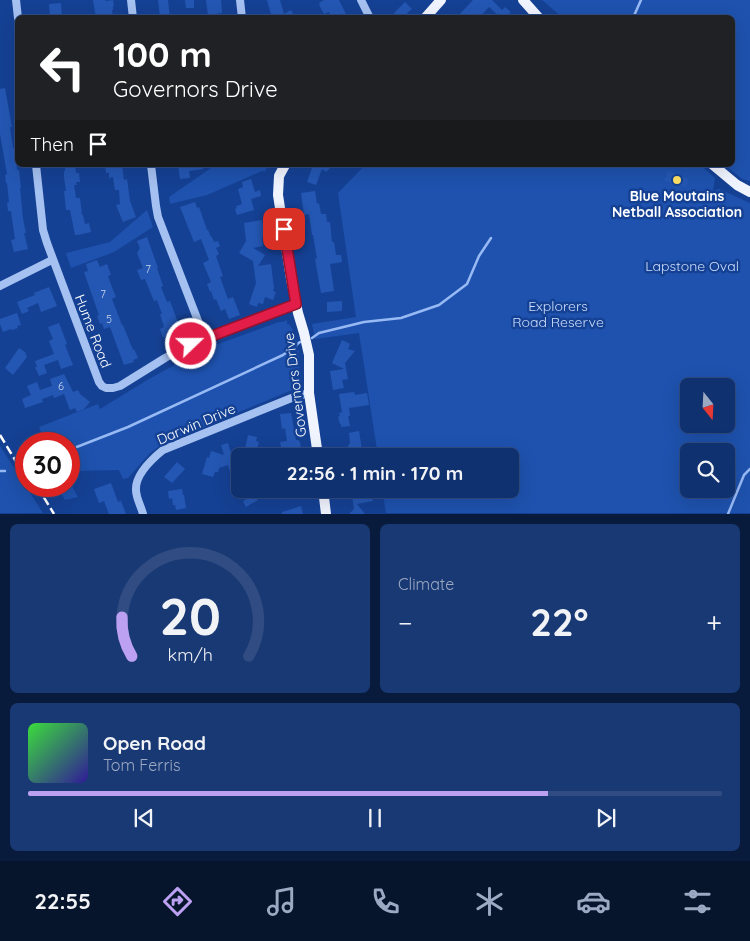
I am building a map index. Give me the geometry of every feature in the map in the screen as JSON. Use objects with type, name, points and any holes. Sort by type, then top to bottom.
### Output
[{"type":"main road","points":[[428,15],[441,0]]},
{"type":"main road","points":[[523,0],[536,15]]},
{"type":"main road","name":"Governors Drive","points":[[283,167],[279,176],[278,195],[296,304],[308,355],[309,393],[317,448]]},
{"type":"main road","points":[[715,167],[736,184],[750,192]]},
{"type":"main road","points":[[324,498],[326,514]]},
{"type":"street","points":[[16,0],[18,15]]},
{"type":"street","points":[[131,0],[133,15]]},
{"type":"street","points":[[240,0],[242,15]]},
{"type":"street","points":[[361,0],[368,15]]},
{"type":"street","name":"Hume Road","points":[[36,167],[43,230],[52,260],[102,386],[110,388],[120,386],[172,354],[205,339],[296,304]]},
{"type":"street","points":[[151,167],[158,217],[205,339]]},
{"type":"street","points":[[0,286],[52,260]]},
{"type":"street","name":"Darwin Drive","points":[[143,514],[136,493],[136,484],[145,468],[160,452],[294,397],[309,393]]},
{"type":"green space","points":[[542,0],[750,0],[750,181],[742,179],[727,167],[735,167],[735,15],[560,15]]},
{"type":"green space","name":"Explorers Road Reserve","points":[[363,167],[702,167],[715,178],[713,191],[719,189],[750,203],[750,513],[386,513],[384,498],[519,498],[519,448],[377,448],[359,333],[315,339],[312,324],[356,317],[338,193]]},
{"type":"green space","points":[[211,168],[267,168],[266,172],[262,171],[207,195],[170,204],[169,197]]},
{"type":"green space","points":[[147,210],[153,227],[114,252],[71,268],[66,253],[110,242]]},
{"type":"green space","points":[[287,320],[287,324],[289,324],[295,334],[299,353],[299,374],[297,383],[292,390],[162,444],[150,453],[128,478],[123,479],[119,470],[80,471],[80,432],[41,432],[39,427],[98,404],[100,409],[202,350]]},
{"type":"green space","points":[[0,446],[15,469],[15,497],[33,497],[43,513],[0,513]]},
{"type":"green space","points":[[63,497],[78,497],[65,500]]},
{"type":"building","points":[[93,0],[113,0],[113,15],[96,15]]},
{"type":"building","points":[[158,0],[168,0],[170,15],[160,15]]},
{"type":"building","points":[[185,0],[194,0],[194,8],[186,8]]},
{"type":"building","points":[[206,0],[221,0],[222,13],[208,15]]},
{"type":"building","points":[[267,0],[280,0],[284,14],[291,10],[294,15],[271,15]]},
{"type":"building","points":[[324,0],[339,0],[346,15],[330,15],[329,12],[324,14],[319,3]]},
{"type":"building","points":[[473,0],[492,0],[502,10],[505,7],[511,12],[508,15],[498,15],[489,7],[482,15],[459,15]]},
{"type":"building","points":[[405,2],[412,9],[407,13],[409,15],[396,15],[394,13]]},
{"type":"building","points":[[61,3],[62,15],[50,15],[49,4]]},
{"type":"building","points":[[5,88],[12,127],[10,127],[13,148],[15,148],[15,167],[19,170],[26,233],[24,233],[28,249],[14,252],[11,240],[15,239],[11,211],[8,211],[7,203],[9,202],[5,175],[7,174],[0,134],[0,89]]},
{"type":"building","points":[[65,167],[75,167],[76,173],[79,173],[80,182],[76,182],[77,185],[74,185],[76,198],[80,198],[82,215],[85,224],[89,223],[91,232],[75,235],[70,210],[66,210],[64,191],[66,191]]},
{"type":"building","points":[[105,167],[122,167],[124,180],[127,179],[130,201],[136,217],[123,222],[116,205],[120,204],[119,190],[115,190],[113,177],[109,178],[109,173],[106,173]]},
{"type":"building","points":[[178,167],[203,167],[203,169],[189,171],[190,178],[180,179]]},
{"type":"building","points":[[312,167],[331,167],[326,172],[322,169],[316,185],[307,182]]},
{"type":"building","name":"Blue Moutains Netball Association","points":[[668,171],[689,179],[686,187],[665,181]]},
{"type":"building","points":[[251,179],[255,192],[260,190],[261,196],[251,199],[254,210],[237,215],[236,206],[242,204],[238,189],[243,187],[242,182]]},
{"type":"building","points":[[315,191],[321,214],[326,214],[327,222],[330,222],[332,242],[334,242],[336,255],[341,255],[342,262],[330,264],[334,291],[321,293],[309,214],[304,215],[301,193]]},
{"type":"building","points":[[195,202],[197,208],[199,207],[207,230],[214,242],[218,241],[220,246],[216,248],[219,254],[216,256],[223,276],[220,277],[228,299],[233,297],[240,315],[229,319],[225,309],[221,311],[216,299],[214,300],[210,292],[207,284],[211,282],[203,263],[209,260],[201,239],[194,242],[180,207]]},
{"type":"building","points":[[262,220],[265,237],[262,237],[263,246],[253,248],[265,255],[258,266],[271,264],[273,291],[276,292],[273,300],[265,297],[263,304],[258,303],[257,307],[249,304],[256,283],[253,261],[239,253],[246,241],[244,223]]},
{"type":"building","points":[[147,237],[158,268],[163,286],[161,287],[167,302],[170,301],[183,336],[170,341],[168,336],[163,338],[160,329],[164,327],[157,300],[154,301],[145,279],[141,280],[137,270],[143,268],[137,253],[140,248],[137,241]]},
{"type":"building","points":[[97,260],[100,267],[107,264],[111,275],[108,276],[116,297],[112,299],[138,358],[133,360],[134,362],[124,365],[110,327],[104,329],[97,316],[99,315],[84,272],[88,271],[86,264]]},
{"type":"building","points":[[49,287],[57,306],[41,312],[38,303],[27,308],[29,311],[22,314],[17,302]]},
{"type":"building","points":[[342,301],[342,311],[327,312],[327,302]]},
{"type":"building","points":[[17,313],[21,325],[17,326],[18,328],[3,332],[0,319]]},
{"type":"building","points":[[59,323],[73,365],[61,369],[58,360],[44,365],[47,373],[39,376],[35,367],[37,367],[35,361],[54,354],[49,341],[53,339],[48,327]]},
{"type":"building","points":[[342,340],[350,344],[348,349],[355,351],[345,363],[348,379],[342,380],[344,388],[333,390],[330,371],[344,369],[332,363]]},
{"type":"building","points":[[19,348],[25,352],[27,357],[13,375],[5,368]]},
{"type":"building","points":[[64,374],[73,392],[78,390],[90,402],[84,409],[77,412],[75,408],[70,410],[64,394],[54,398],[53,395],[42,399],[43,402],[25,408],[22,399],[31,395],[27,386],[37,382],[40,390],[52,386],[50,379]]},
{"type":"building","points":[[354,392],[355,395],[367,393],[369,405],[349,408],[350,426],[341,427],[338,417],[340,416],[339,413],[342,412],[339,394]]},
{"type":"building","points":[[291,413],[296,440],[300,442],[301,448],[281,448],[280,442],[287,441],[285,428],[282,429],[280,414]]},
{"type":"building","points":[[359,431],[362,448],[349,448],[349,433]]},
{"type":"building","points":[[248,435],[257,437],[256,441],[259,442],[257,448],[245,448]]},
{"type":"building","points":[[228,443],[231,453],[231,476],[228,465],[219,468],[213,477],[202,474],[207,457],[209,458],[211,451],[224,455],[221,445]]},
{"type":"building","points":[[177,462],[185,469],[172,483],[164,477]]},
{"type":"building","points":[[111,483],[118,502],[121,501],[126,514],[109,514],[104,501],[99,503],[94,489]]},
{"type":"building","points":[[182,489],[186,508],[176,510],[172,498],[169,499],[168,491]]},
{"type":"building","points":[[257,498],[258,500],[246,507],[243,501]]},
{"type":"building","points":[[352,498],[372,498],[373,501],[357,504],[365,514],[349,514],[354,509]]},
{"type":"building","points":[[301,506],[303,514],[282,514],[282,512]]},
{"type":"waterway","points":[[634,15],[641,0]]},
{"type":"waterway","points":[[312,338],[319,333],[364,322],[401,318],[439,305],[467,284],[479,256],[491,238]]},
{"type":"waterway","points":[[80,446],[128,427],[283,355],[300,342]]},
{"type":"waterway","points":[[728,514],[744,475],[750,469]]},
{"type":"waterway","points":[[0,471],[5,471]]},
{"type":"railway","points":[[0,435],[15,460]]},
{"type":"railway","points":[[44,497],[54,514]]},
{"type":"place","name":"Blue Moutains Netball Association","points":[[677,180]]},
{"type":"route","points":[[191,344],[296,304],[284,229]]},
{"type":"park label","name":"Lapstone Oval","points":[[692,266]]}]
